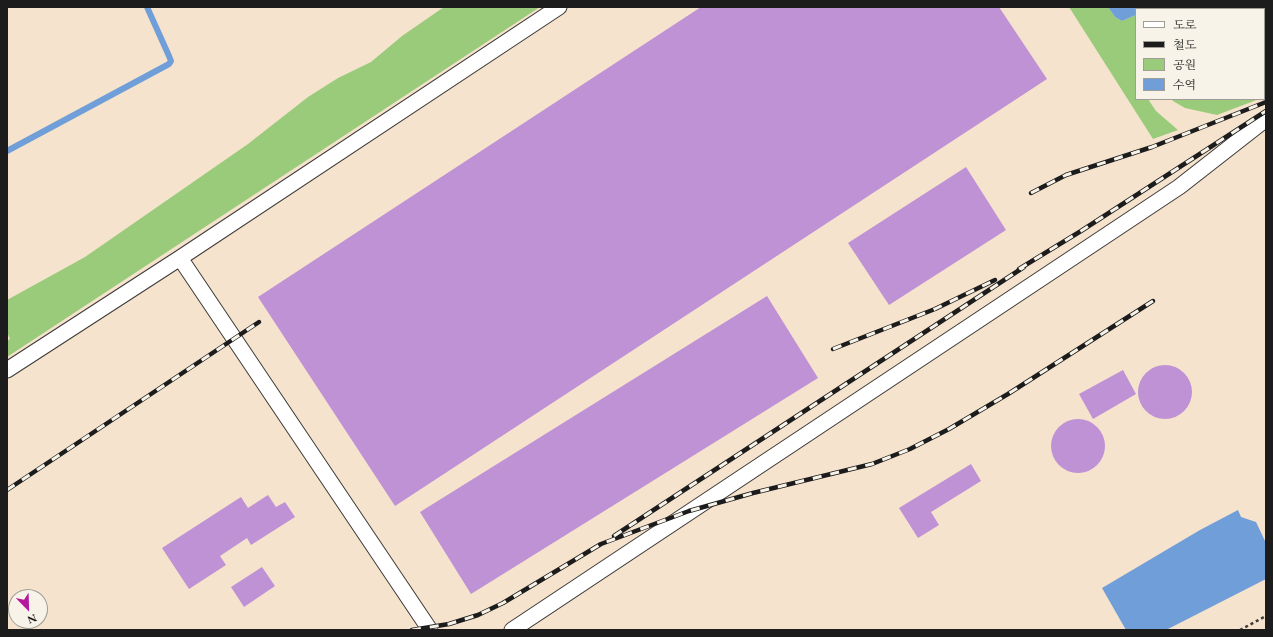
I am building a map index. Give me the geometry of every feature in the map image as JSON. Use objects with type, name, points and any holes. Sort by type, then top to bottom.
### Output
[{"type":"street","points":[[7,370],[180,258],[559,7]]},
{"type":"street","points":[[512,630],[1179,187],[1266,119]]},
{"type":"street","points":[[180,258],[430,630]]},
{"type":"path","points":[[1240,630],[1266,616]]},
{"type":"green space","points":[[444,7],[540,7],[7,357],[7,341],[10,339],[7,332],[7,300],[85,257],[248,144],[308,97],[338,78],[371,62],[402,36]]},
{"type":"green space","points":[[1069,7],[1108,7],[1115,17],[1122,21],[1135,15],[1135,100],[1149,100],[1156,111],[1178,130],[1153,139]]},
{"type":"green space","points":[[1266,7],[1266,97],[1265,8],[1240,8]]},
{"type":"green space","points":[[1256,100],[1217,115],[1185,108],[1173,101]]},
{"type":"water","points":[[1108,7],[1154,7],[1135,8],[1135,15],[1122,21],[1115,17]]},
{"type":"water","points":[[1238,510],[1241,517],[1256,522],[1266,543],[1266,579],[1166,630],[1126,630],[1102,588],[1200,530]]},
{"type":"building","points":[[701,7],[999,7],[1047,79],[395,506],[258,297]]},
{"type":"building","points":[[966,167],[1006,230],[889,305],[848,243]]},
{"type":"building","points":[[767,296],[818,378],[471,594],[420,512]]},
{"type":"building","points":[[1160,365],[1170,365],[1180,369],[1188,377],[1192,387],[1192,397],[1188,407],[1180,415],[1170,419],[1160,419],[1150,415],[1142,407],[1138,397],[1138,387],[1142,377],[1150,369]]},
{"type":"building","points":[[1123,370],[1136,394],[1093,419],[1079,394]]},
{"type":"building","points":[[1073,419],[1083,419],[1093,423],[1101,431],[1105,441],[1105,451],[1101,461],[1093,469],[1083,473],[1073,473],[1063,469],[1055,461],[1051,451],[1051,441],[1055,431],[1063,423]]},
{"type":"building","points":[[971,464],[981,481],[931,512],[939,525],[918,538],[899,508]]},
{"type":"building","points":[[268,495],[276,507],[285,502],[295,517],[251,545],[247,538],[220,556],[226,565],[189,589],[162,548],[241,497],[248,508]]},
{"type":"building","points":[[262,567],[275,586],[244,607],[231,587]]},
{"type":"waterway","points":[[7,151],[169,64],[171,61],[147,7]]},
{"type":"railway","points":[[1031,193],[1066,175],[1152,147],[1266,102]]},
{"type":"railway","points":[[1019,269],[1081,231],[1266,111]]},
{"type":"railway","points":[[614,536],[1024,267]]},
{"type":"railway","points":[[833,349],[935,309],[995,280]]},
{"type":"railway","points":[[412,630],[449,624],[478,615],[503,603],[601,544],[689,511],[753,493],[872,464],[910,449],[949,429],[1008,394],[1153,301]]},
{"type":"railway","points":[[7,490],[259,322]]}]
